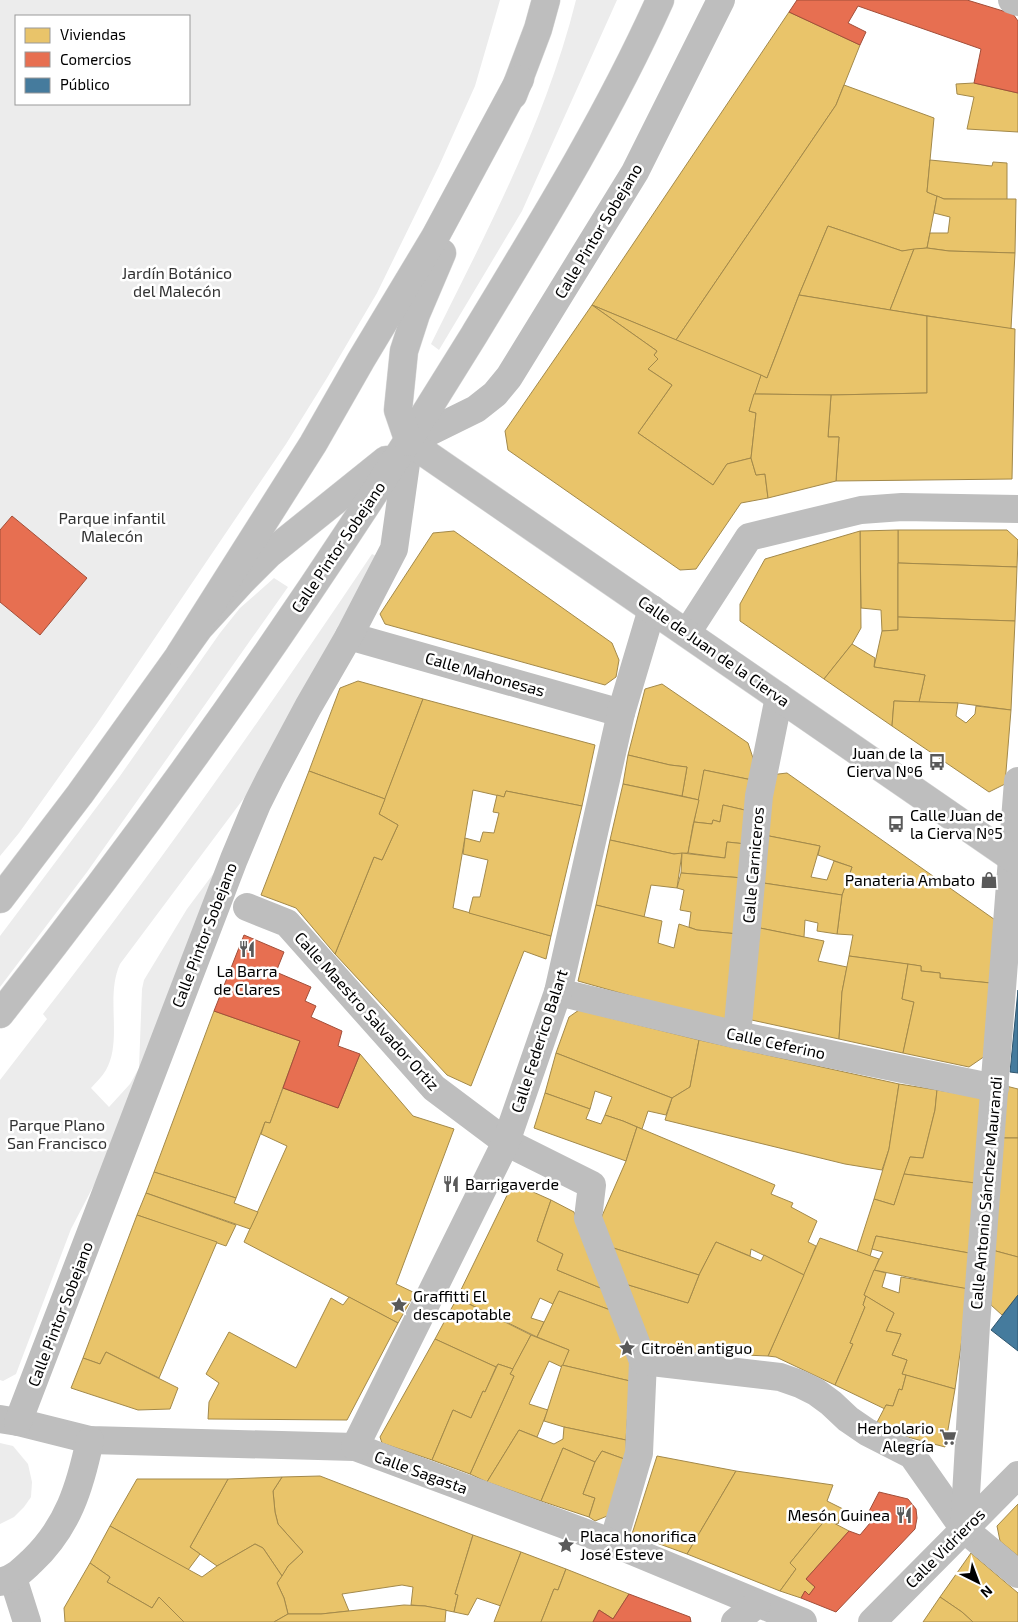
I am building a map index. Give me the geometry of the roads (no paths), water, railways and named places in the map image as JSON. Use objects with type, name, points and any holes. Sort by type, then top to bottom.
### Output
[{"type":"main road","points":[[409,442],[398,410],[404,351],[413,323],[448,240],[520,79],[546,0]]},
{"type":"main road","points":[[409,442],[519,261],[586,144],[647,30],[660,0]]},
{"type":"main road","name":"Calle Pintor Sobejano","points":[[0,899],[80,794],[199,628],[220,603],[269,554],[409,442],[476,409],[495,394],[509,377],[635,172],[721,0]]},
{"type":"main road","points":[[1012,0],[1018,2]]},
{"type":"main road","points":[[180,654],[313,444],[435,237],[520,79]]},
{"type":"main road","name":"Calle Pintor Sobejano","points":[[9,1420],[245,831],[286,747],[349,636],[394,549],[409,442]]},
{"type":"main road","name":"Calle Pintor Sobejano","points":[[0,1014],[70,925],[153,812],[264,656],[409,442]]},
{"type":"main road","name":"Calle de Juan de la Cierva","points":[[409,442],[1015,860]]},
{"type":"main road","points":[[687,633],[749,537],[861,510],[902,507],[1018,509]]},
{"type":"main road","name":"Calle Federico Balart","points":[[355,1447],[506,1142],[558,992],[621,713],[652,609]]},
{"type":"main road","name":"Calle Mahonesas","points":[[349,636],[621,713]]},
{"type":"main road","name":"Calle Carniceros","points":[[737,1035],[760,796],[779,697]]},
{"type":"main road","name":"Calle Antonio Sánchez Maurandi","points":[[964,1529],[976,1325],[1015,860],[1018,781]]},
{"type":"main road","name":"Calle Maestro Salvador Ortiz","points":[[247,907],[287,923],[434,1088],[506,1142],[592,1185],[588,1218],[643,1361]]},
{"type":"main road","name":"Calle Ceferino","points":[[558,992],[737,1035],[995,1088]]},
{"type":"main road","points":[[613,1543],[639,1452],[643,1361],[780,1378],[800,1384],[816,1392],[867,1432],[912,1455],[964,1529],[1018,1574]]},
{"type":"main road","name":"Calle Sagasta","points":[[9,1420],[90,1440],[355,1447],[613,1543],[803,1622]]},
{"type":"main road","points":[[27,1622],[4,1579],[44,1549],[60,1527],[72,1505],[90,1440]]},
{"type":"main road","name":"Calle Vidrieros","points":[[872,1622],[1018,1475]]},
{"type":"main road","points":[[735,1622],[757,1604]]},
{"type":"place","name":"Juan de la Cierva Nº6","points":[[937,762]]},
{"type":"place","name":"Calle Juan de la Cierva Nº5","points":[[896,824]]},
{"type":"place","name":"Panateria Ambato","points":[[989,880]]},
{"type":"place","name":"La Barra de Clares","points":[[247,949]]},
{"type":"place","name":"Barrigaverde","points":[[451,1184]]},
{"type":"place","name":"Graffitti El descapotable","points":[[399,1305]]},
{"type":"place","name":"Citroën antiguo","points":[[627,1348]]},
{"type":"place","name":"Herbolario Alegría","points":[[948,1437]]},
{"type":"place","name":"Mesón Guinea","points":[[904,1515]]},
{"type":"place","name":"Placa honorifica José Esteve","points":[[566,1545]]},
{"type":"park label","name":"Jardín Botánico del Malecón","points":[[177,282]]},
{"type":"park label","name":"Parque infantil Malecón","points":[[112,527]]},
{"type":"park label","name":"Parque Plano San Francisco","points":[[57,1134]]}]
